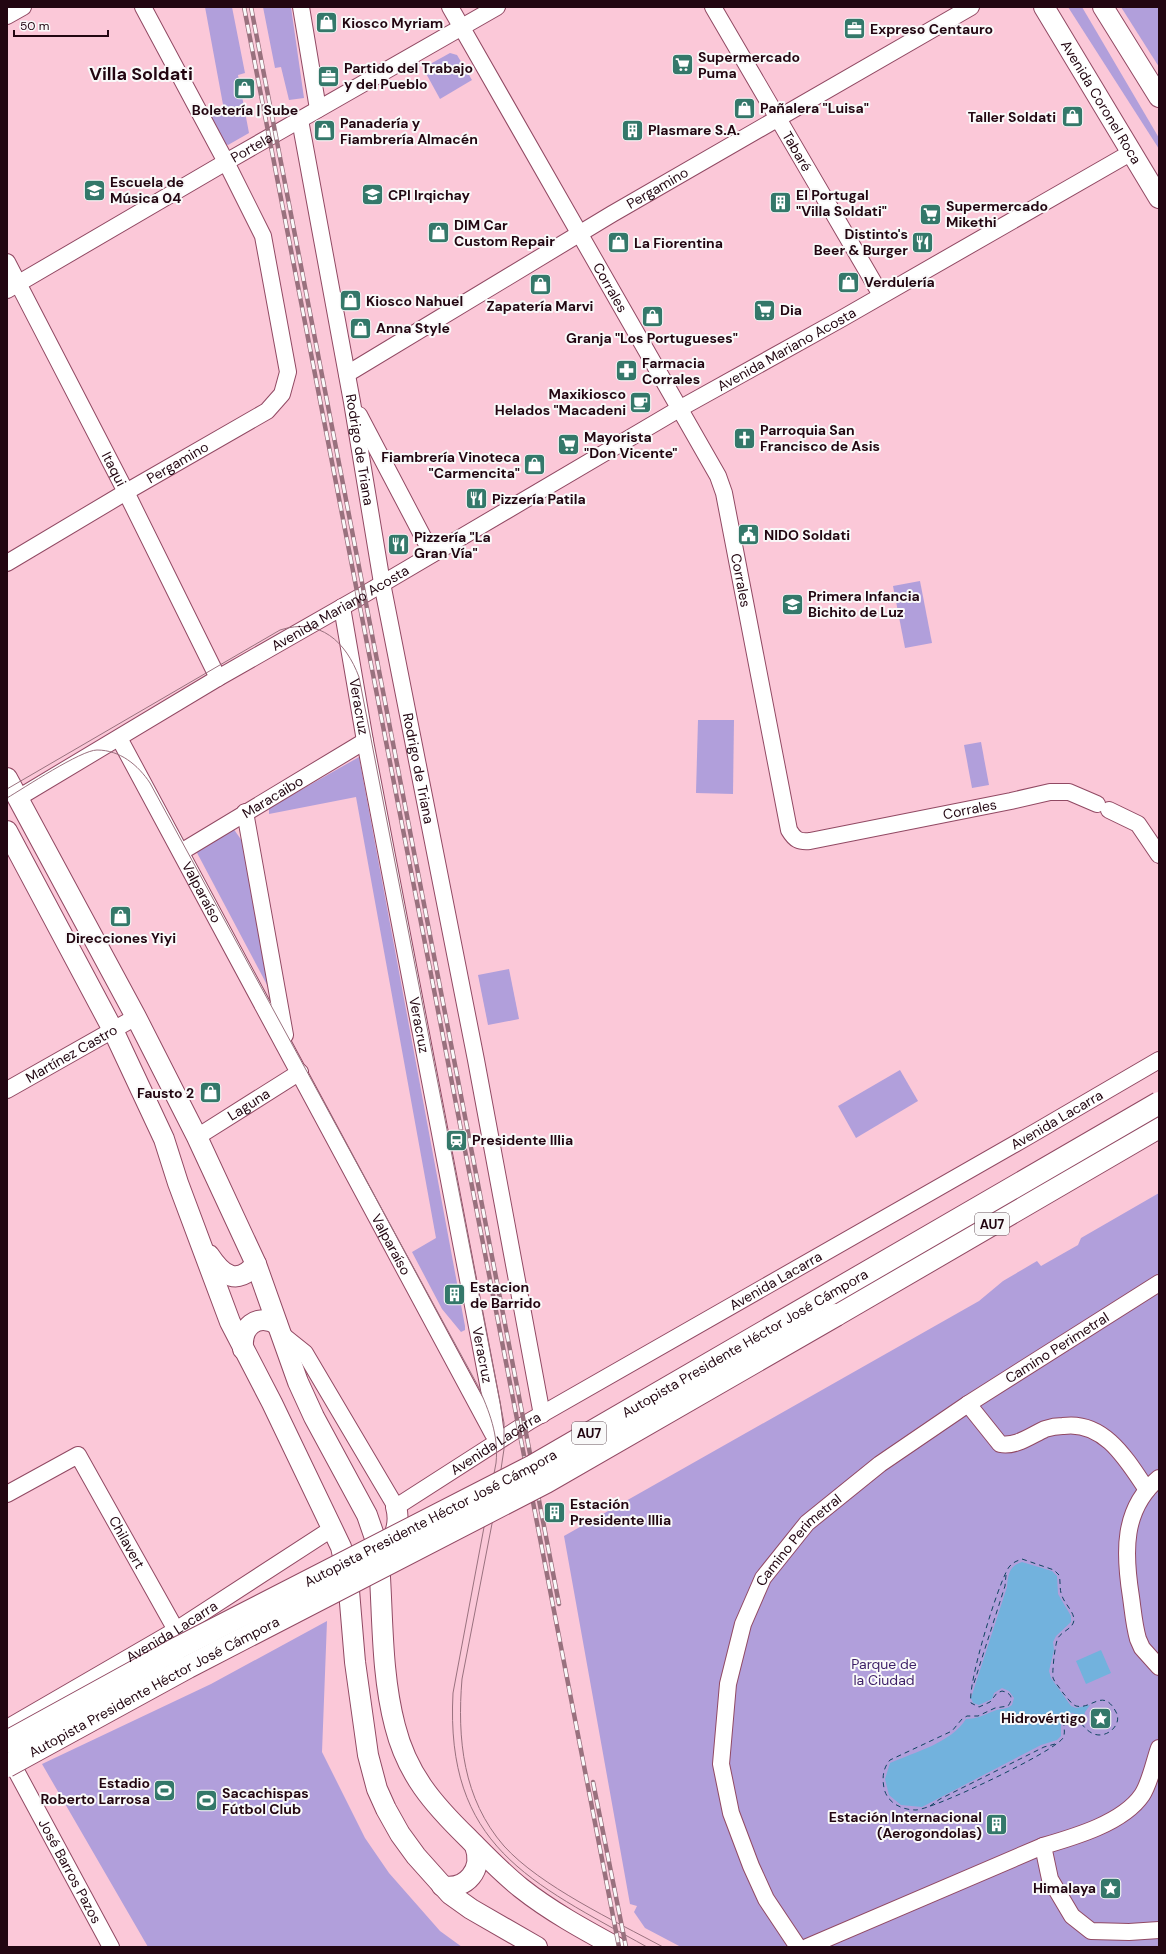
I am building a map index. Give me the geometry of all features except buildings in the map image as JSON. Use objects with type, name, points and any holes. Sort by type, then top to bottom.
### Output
[{"type":"highway","name":"Autopista Presidente Héctor José Cámpora","points":[[7,1742],[178,1648],[533,1466],[1154,1105]]},
{"type":"highway","name":"Autopista Presidente Héctor José Cámpora","points":[[7,1766],[188,1667],[546,1482],[1156,1130]]},
{"type":"main road","name":"Avenida Coronel Roca","points":[[1044,7],[1159,198]]},
{"type":"main road","points":[[1103,7],[1159,97]]},
{"type":"main road","points":[[7,778],[12,802],[136,1017],[197,1137],[256,1264],[298,1382],[314,1417],[367,1515],[377,1544],[379,1560],[387,1688],[399,1740],[406,1760],[422,1788],[440,1811],[475,1846],[521,1888],[585,1930],[616,1947]]},
{"type":"main road","points":[[7,831],[113,1030],[164,1139],[178,1183],[204,1247],[221,1299],[243,1349],[272,1403],[341,1547],[348,1580],[355,1662],[371,1771],[377,1789],[400,1834],[416,1856],[442,1886],[471,1909],[537,1947]]},
{"type":"main road","points":[[204,1247],[220,1271],[227,1275],[239,1276],[249,1272],[256,1264]]},
{"type":"main road","points":[[243,1349],[242,1339],[246,1329],[254,1322],[262,1320],[270,1321],[279,1329]]},
{"type":"main road","points":[[379,1560],[391,1542],[398,1524],[399,1516],[396,1507]]},
{"type":"main road","points":[[442,1886],[459,1885],[473,1875],[478,1858],[475,1846]]},
{"type":"street","points":[[7,16],[23,7]]},
{"type":"street","points":[[143,7],[226,162]]},
{"type":"street","points":[[301,7],[318,109]]},
{"type":"street","name":"Corrales","points":[[450,7],[679,409],[710,458],[718,476],[724,493],[768,731],[789,830],[793,838],[800,842],[810,841],[1050,792],[1069,792],[1138,824],[1159,855]]},
{"type":"street","name":"Portela","points":[[13,287],[226,162],[497,7]]},
{"type":"street","name":"Tabaré","points":[[713,7],[881,295]]},
{"type":"street","name":"Pergamino","points":[[347,374],[777,117],[971,7]]},
{"type":"street","name":"Rodrigo de Triana","points":[[300,120],[352,402],[382,583],[476,1060],[542,1415]]},
{"type":"street","name":"Avenida Mariano Acosta","points":[[12,802],[218,678],[679,409],[1132,152]]},
{"type":"street","name":"Pergamino","points":[[7,564],[126,492],[267,411],[282,394],[288,372],[263,236],[226,162]]},
{"type":"street","name":"Itaqui","points":[[7,262],[13,287],[126,492],[218,678]]},
{"type":"street","points":[[352,402],[432,554]]},
{"type":"street","name":"Veracruz","points":[[342,607],[365,741],[492,1405],[497,1442]]},
{"type":"street","name":"Valparaíso","points":[[119,738],[300,1072],[497,1442]]},
{"type":"street","name":"Maracaibo","points":[[181,852],[365,741]]},
{"type":"street","name":"Valparaíso","points":[[245,812],[286,1047]]},
{"type":"street","name":"Martínez Castro","points":[[7,1090],[136,1017]]},
{"type":"street","name":"Avenida Lacarra","points":[[396,1507],[542,1415],[1159,1060]]},
{"type":"street","name":"Laguna","points":[[197,1137],[300,1072]]},
{"type":"street","name":"Camino Perimetral","points":[[798,1947],[766,1899],[751,1866],[731,1813],[721,1764],[728,1684],[743,1624],[763,1578],[806,1523],[880,1464],[968,1404],[1159,1283]]},
{"type":"street","points":[[279,1329],[305,1353],[396,1507]]},
{"type":"street","points":[[968,1404],[1000,1444],[1010,1446],[1049,1427],[1073,1424],[1093,1429],[1108,1439],[1130,1464],[1147,1490]]},
{"type":"street","name":"Chilavert","points":[[7,1494],[78,1455],[176,1630]]},
{"type":"street","points":[[1159,1478],[1147,1490],[1135,1508],[1126,1543],[1126,1567],[1138,1639],[1142,1648],[1159,1667]]},
{"type":"street","name":"Avenida Lacarra","points":[[7,1728],[176,1630],[333,1528]]},
{"type":"street","points":[[807,1947],[1043,1846],[1083,1834],[1126,1811],[1143,1794],[1159,1748]]},
{"type":"street","name":"José Barros Pazos","points":[[7,1754],[111,1947]]},
{"type":"street","points":[[1043,1846],[1050,1880],[1072,1916],[1091,1931],[1129,1932],[1159,1930]]},
{"type":"green space","points":[[205,7],[232,7],[245,73],[238,75],[249,133],[228,145],[224,143],[207,117],[224,110]]},
{"type":"green space","points":[[263,7],[291,7],[304,98],[289,100],[281,67],[275,68]]},
{"type":"green space","points":[[1068,7],[1082,7],[1159,138],[1159,149]]},
{"type":"green space","points":[[1121,7],[1159,7],[1159,67]]},
{"type":"green space","points":[[450,53],[457,55],[472,80],[440,99],[423,68]]},
{"type":"green space","points":[[920,581],[932,643],[905,648],[893,586]]},
{"type":"green space","points":[[698,720],[734,720],[733,794],[696,793]]},
{"type":"green space","points":[[981,742],[989,785],[972,788],[964,745]]},
{"type":"green space","points":[[359,757],[465,1326],[465,1330],[461,1332],[442,1309],[412,1252],[436,1238],[356,797],[269,814],[269,808]]},
{"type":"green space","points":[[233,828],[242,841],[274,998],[195,849]]},
{"type":"green space","points":[[509,969],[519,1019],[488,1025],[478,975]]},
{"type":"green space","points":[[900,1070],[918,1101],[856,1138],[838,1106]]},
{"type":"green space","name":"Parque de la Ciudad","points":[[1159,1193],[1159,1947],[681,1947],[645,1928],[634,1912],[637,1906],[630,1904],[564,1536],[979,1301],[1003,1281],[1037,1261],[1041,1266],[1078,1245],[1081,1238]]},
{"type":"green space","name":"Sacachispas Fútbol Club","points":[[327,1621],[322,1752],[365,1838],[389,1873],[440,1931],[462,1947],[148,1947],[42,1764],[211,1684]]},
{"type":"water","points":[[1022,1562],[1052,1571],[1057,1576],[1058,1594],[1071,1616],[1071,1622],[1056,1636],[1053,1642],[1054,1650],[1049,1671],[1051,1678],[1071,1706],[1076,1708],[1090,1705],[1085,1712],[1083,1721],[1079,1715],[1072,1713],[1064,1717],[1061,1722],[1061,1736],[1057,1740],[1041,1745],[922,1807],[901,1805],[889,1795],[885,1779],[890,1763],[942,1741],[966,1719],[977,1718],[997,1710],[1008,1708],[1012,1705],[1014,1698],[1009,1691],[1002,1688],[994,1693],[992,1699],[979,1705],[973,1703],[971,1698],[1007,1587],[1010,1572],[1014,1566]]},
{"type":"water","points":[[1101,1650],[1111,1673],[1086,1684],[1076,1661]]},
{"type":"ferry route","points":[[1022,1559],[1054,1570],[1059,1575],[1062,1596],[1074,1617],[1072,1626],[1060,1636],[1057,1641],[1053,1664],[1054,1680],[1072,1704],[1076,1706],[1087,1705],[1102,1700],[1107,1701],[1118,1717],[1116,1726],[1109,1732],[1099,1735],[1089,1731],[1077,1718],[1067,1717],[1064,1720],[1063,1738],[1055,1745],[1017,1767],[993,1779],[927,1807],[911,1810],[896,1805],[888,1798],[883,1781],[886,1766],[890,1760],[952,1731],[962,1719],[967,1716],[978,1716],[995,1708],[1008,1706],[1010,1703],[1011,1696],[1002,1691],[997,1693],[990,1702],[979,1707],[971,1703],[971,1693],[978,1656],[998,1592],[1009,1567],[1022,1559]]},
{"type":"ferry route","points":[[974,1683],[1005,1586],[1006,1575]]},
{"type":"ferry route","points":[[930,1806],[940,1799],[1044,1747],[1055,1744]]},
{"type":"tram line","points":[[7,789],[280,630],[294,627],[307,627],[319,630],[339,643],[354,664],[359,677],[504,1423],[504,1449],[496,1503],[462,1679],[462,1746],[471,1788],[479,1809],[490,1828],[504,1846],[519,1861],[557,1889],[663,1947]]},
{"type":"tram line","points":[[7,798],[79,756],[97,750],[113,753],[128,760],[140,770],[150,783],[478,1386],[492,1423],[495,1433],[497,1453],[496,1463],[453,1693],[454,1745],[463,1788],[480,1823],[503,1853],[532,1878],[566,1901],[647,1947]]},
{"type":"railway","points":[[244,7],[619,1947]]},
{"type":"railway","points":[[251,7],[559,1604]]},
{"type":"railway","points":[[593,1782],[626,1947]]},
{"type":"place","name":"Kiosco Myriam","points":[[327,23]]},
{"type":"place","name":"Expreso Centauro","points":[[854,29]]},
{"type":"place","name":"Supermercado Puma","points":[[682,65]]},
{"type":"place","name":"Partido del Trabajo y del Pueblo","points":[[329,76]]},
{"type":"place","name":"Boletería | Sube","points":[[245,88]]},
{"type":"place","name":"Pañalera \"Luisa\"","points":[[745,108]]},
{"type":"place","name":"Taller Soldati","points":[[1072,117]]},
{"type":"place","name":"Plasmare S.A.","points":[[632,130]]},
{"type":"place","name":"Panadería y Fiambrería Almacén","points":[[325,131]]},
{"type":"place","name":"Escuela de Música 04","points":[[95,190]]},
{"type":"place","name":"CPI Irqichay","points":[[373,195]]},
{"type":"place","name":"El Portugal \"Villa Soldati\"","points":[[780,203]]},
{"type":"place","name":"Supermercado Mikethi","points":[[931,214]]},
{"type":"place","name":"DIM Car Custom Repair","points":[[439,233]]},
{"type":"place","name":"Distinto's Beer & Burger","points":[[923,242]]},
{"type":"place","name":"La Fiorentina","points":[[618,243]]},
{"type":"place","name":"Verdulería","points":[[849,282]]},
{"type":"place","name":"Zapatería Marvi","points":[[540,284]]},
{"type":"place","name":"Kiosco Nahuel","points":[[350,301]]},
{"type":"place","name":"Dia","points":[[764,310]]},
{"type":"place","name":"Granja \"Los Portugueses\"","points":[[652,316]]},
{"type":"place","name":"Anna Style","points":[[360,328]]},
{"type":"place","name":"Farmacia Corrales","points":[[627,371]]},
{"type":"place","name":"Maxikiosco Helados \"Macadeni","points":[[641,402]]},
{"type":"place","name":"Parroquia San Francisco de Asis","points":[[745,438]]},
{"type":"place","name":"Mayorista \"Don Vicente\"","points":[[569,445]]},
{"type":"place","name":"Fiambrería Vinoteca \"Carmencita\"","points":[[535,465]]},
{"type":"place","name":"Pizzería Patila","points":[[476,499]]},
{"type":"place","name":"NIDO Soldati","points":[[749,535]]},
{"type":"place","name":"Pizzería \"La Gran Vía\"","points":[[398,545]]},
{"type":"place","name":"Primera Infancia Bichito de Luz","points":[[793,604]]},
{"type":"place","name":"Direcciones Yiyi","points":[[121,916]]},
{"type":"place","name":"Fausto 2","points":[[210,1093]]},
{"type":"place","name":"Presidente Illia","points":[[457,1140]]},
{"type":"place","name":"Estacion de Barrido","points":[[455,1295]]},
{"type":"place","name":"Estación Presidente Illia","points":[[554,1512]]},
{"type":"place","name":"Hidrovértigo","points":[[1101,1718]]},
{"type":"place","name":"Estadio Roberto Larrosa","points":[[165,1791]]},
{"type":"place","name":"Sacachispas Fútbol Club","points":[[206,1801]]},
{"type":"place","name":"Estación Internacional (Aerogondolas)","points":[[997,1825]]},
{"type":"place","name":"Himalaya","points":[[1111,1888]]},
{"type":"district","name":"Villa Soldati","points":[[141,74]]}]
